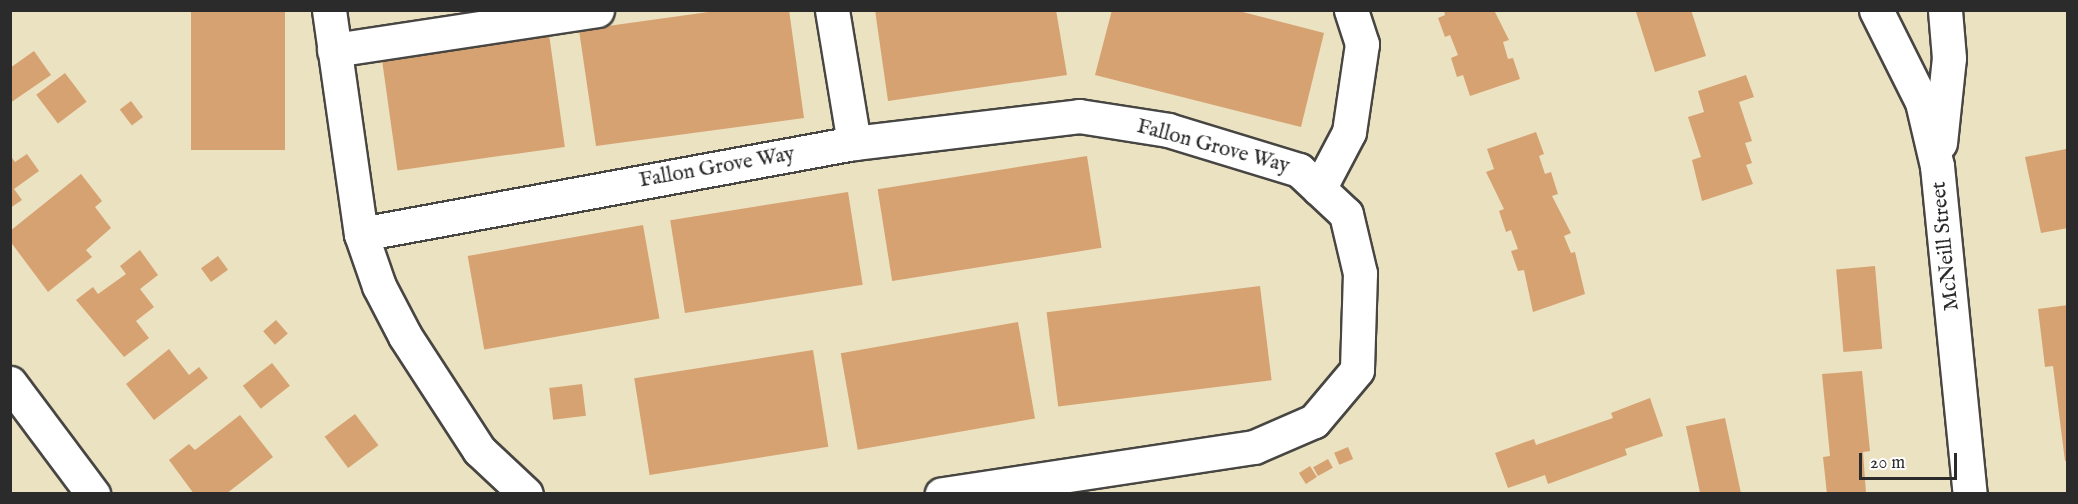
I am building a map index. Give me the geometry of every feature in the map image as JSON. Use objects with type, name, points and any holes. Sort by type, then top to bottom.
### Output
[{"type":"street","points":[[328,10],[361,234],[379,286],[405,336],[478,450],[526,494]]},
{"type":"street","points":[[334,50],[597,10]]},
{"type":"street","points":[[832,10],[854,143]]},
{"type":"street","points":[[1319,189],[1349,132],[1362,44],[1351,10]]},
{"type":"street","name":"McNeill Street","points":[[1876,10],[1922,102],[1938,165],[1970,494]]},
{"type":"street","points":[[1938,165],[1949,58],[1945,10]]},
{"type":"street","name":"Fallon Grove Way","points":[[361,234],[854,143],[1079,116],[1168,130],[1299,170],[1346,214],[1360,273],[1357,370],[1314,421],[1254,447],[942,494]]},
{"type":"street","points":[[10,383],[93,494]]},
{"type":"building","points":[[191,10],[285,10],[285,150],[191,150]]},
{"type":"building","points":[[723,10],[789,10],[804,118],[596,146],[579,30]]},
{"type":"building","points":[[875,10],[1056,10],[1067,75],[888,101]]},
{"type":"building","points":[[1112,10],[1235,10],[1324,33],[1301,127],[1095,75]]},
{"type":"building","points":[[1444,10],[1494,10],[1509,40],[1503,42],[1508,59],[1513,58],[1520,79],[1470,96],[1463,75],[1457,77],[1451,58],[1458,55],[1450,35],[1445,37],[1438,18],[1445,15]]},
{"type":"building","points":[[1691,10],[1706,56],[1655,72],[1636,12]]},
{"type":"building","points":[[549,34],[565,147],[398,170],[382,58]]},
{"type":"building","points":[[34,51],[51,75],[10,103],[10,68]]},
{"type":"building","points":[[65,73],[87,102],[58,123],[36,95]]},
{"type":"building","points":[[1746,75],[1754,97],[1739,102],[1752,141],[1745,143],[1752,163],[1746,165],[1753,184],[1702,201],[1692,160],[1701,157],[1688,117],[1704,112],[1698,91]]},
{"type":"building","points":[[131,101],[143,117],[132,125],[120,109]]},
{"type":"building","points":[[1536,132],[1544,154],[1539,156],[1545,174],[1551,172],[1558,194],[1552,196],[1571,233],[1564,236],[1571,253],[1575,252],[1585,294],[1533,312],[1524,270],[1518,271],[1511,251],[1518,249],[1511,230],[1506,232],[1499,211],[1504,209],[1486,172],[1494,169],[1487,149]]},
{"type":"building","points":[[2066,149],[2068,228],[2041,233],[2025,157]]},
{"type":"building","points":[[27,154],[39,171],[14,189],[22,200],[10,208],[10,155],[15,162]]},
{"type":"building","points":[[1087,156],[1102,248],[892,281],[878,189]]},
{"type":"building","points":[[81,174],[102,201],[95,207],[111,228],[86,250],[92,257],[48,292],[10,241],[10,231]]},
{"type":"building","points":[[848,192],[863,285],[685,313],[670,220]]},
{"type":"building","points":[[643,225],[659,319],[484,349],[468,256]]},
{"type":"building","points":[[140,250],[158,275],[140,289],[154,307],[136,321],[149,338],[124,357],[76,300],[93,287],[98,294],[126,274],[120,266]]},
{"type":"building","points":[[218,256],[228,270],[211,282],[201,268]]},
{"type":"building","points":[[1875,266],[1882,349],[1843,352],[1836,269]]},
{"type":"building","points":[[1260,286],[1272,380],[1058,406],[1047,312]]},
{"type":"building","points":[[2068,305],[2068,461],[2065,461],[2053,366],[2045,367],[2038,309]]},
{"type":"building","points":[[276,320],[288,334],[275,345],[263,331]]},
{"type":"building","points":[[1018,322],[1035,419],[858,450],[841,353]]},
{"type":"building","points":[[169,349],[189,375],[199,367],[208,378],[154,420],[126,384]]},
{"type":"building","points":[[813,350],[828,447],[650,475],[634,378]]},
{"type":"building","points":[[272,363],[290,386],[261,409],[243,386]]},
{"type":"building","points":[[1862,371],[1870,451],[1863,452],[1866,493],[1827,494],[1823,457],[1830,456],[1822,374]]},
{"type":"building","points":[[582,384],[586,416],[553,420],[549,388]]},
{"type":"building","points":[[1650,398],[1663,436],[1625,449],[1627,455],[1548,484],[1545,475],[1508,488],[1495,453],[1534,439],[1536,445],[1613,418],[1611,413]]},
{"type":"building","points":[[355,414],[378,445],[348,468],[325,437]]},
{"type":"building","points":[[240,415],[273,457],[226,494],[194,494],[169,460],[189,444],[195,450]]},
{"type":"building","points":[[1725,418],[1741,494],[1700,494],[1686,426]]},
{"type":"building","points":[[1348,447],[1353,459],[1339,465],[1334,453]]},
{"type":"building","points":[[1328,459],[1333,468],[1318,476],[1313,467]]},
{"type":"building","points":[[1310,466],[1317,477],[1306,484],[1299,473]]}]
